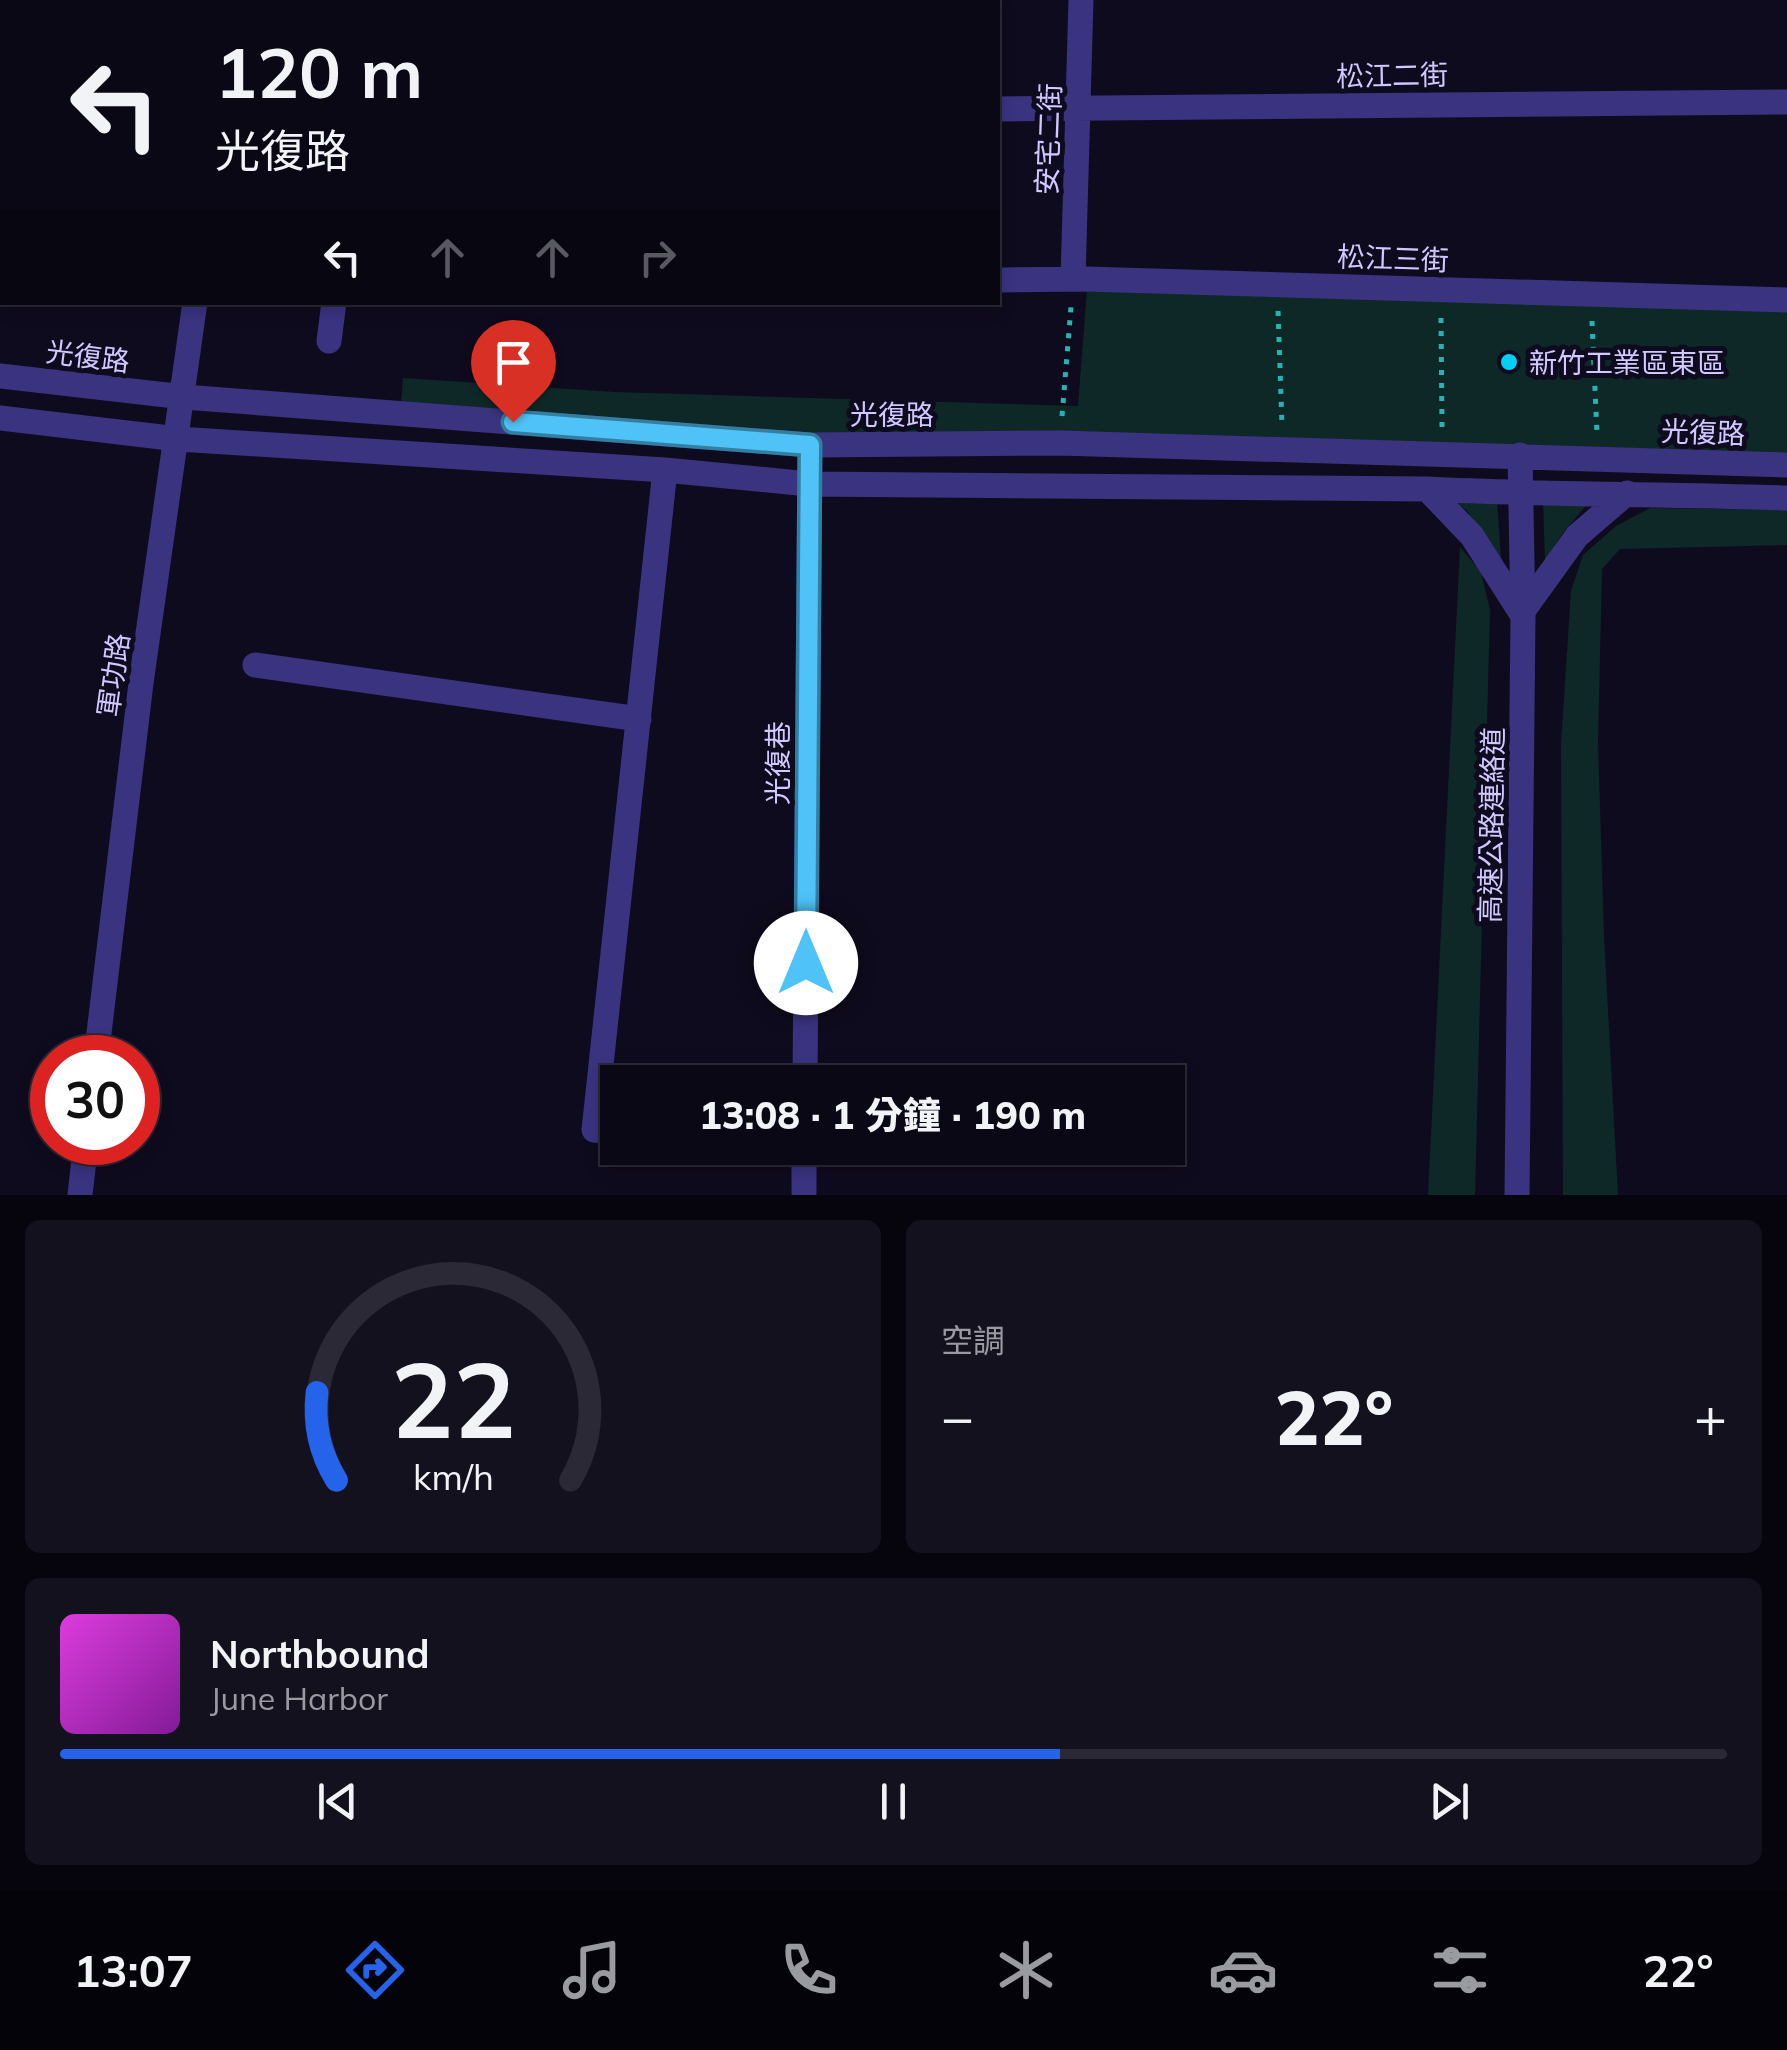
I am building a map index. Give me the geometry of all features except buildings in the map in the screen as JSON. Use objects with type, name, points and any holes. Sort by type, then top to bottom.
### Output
[{"type":"street","name":"安宅二街","points":[[1073,279],[1081,0]]},
{"type":"street","name":"松江二街","points":[[1000,109],[1787,102]]},
{"type":"street","name":"松江三街","points":[[1000,280],[1278,284],[1787,300]]},
{"type":"street","name":"軍功路","points":[[99,1035],[142,683],[196,305]]},
{"type":"street","points":[[329,341],[334,305]]},
{"type":"street","name":"光復路","points":[[0,376],[184,397],[810,445],[1060,443],[1787,465]]},
{"type":"street","points":[[0,418],[178,439],[665,470],[809,484],[1427,489],[1787,498]]},
{"type":"street","name":"光復巷","points":[[805,1065],[810,445]]},
{"type":"street","name":"高速公路連絡道","points":[[1517,1195],[1523,613],[1520,455]]},
{"type":"street","points":[[601,1065],[665,470]]},
{"type":"street","points":[[1427,489],[1472,536],[1523,613],[1577,536],[1627,493]]},
{"type":"street","points":[[256,665],[638,718]]},
{"type":"street","points":[[600,1074],[594,1130],[600,1130]]},
{"type":"street","points":[[80,1195],[83,1165]]},
{"type":"street","points":[[804,1165],[804,1195]]},
{"type":"path","points":[[1060,443],[1073,279]]},
{"type":"path","points":[[1278,284],[1282,433]]},
{"type":"path","points":[[1441,290],[1442,438]]},
{"type":"path","points":[[1591,294],[1597,443]]},
{"type":"green space","points":[[1087,289],[1787,307],[1787,454],[808,438],[401,404],[403,378],[615,392],[1078,406]]},
{"type":"green space","points":[[1451,497],[1497,500],[1501,559],[1467,511]]},
{"type":"green space","points":[[1543,501],[1589,502],[1545,561]]},
{"type":"green space","points":[[1650,508],[1787,510],[1787,545],[1620,549],[1602,569],[1598,742],[1618,1195],[1563,1195],[1561,744],[1571,591],[1583,555],[1616,526]]},
{"type":"green space","points":[[1460,547],[1481,572],[1490,610],[1475,1195],[1428,1195]]},
{"type":"place","name":"新竹工業區東區","points":[[1509,362]]},
{"type":"route","points":[[513,422],[810,445],[806,963]]}]
